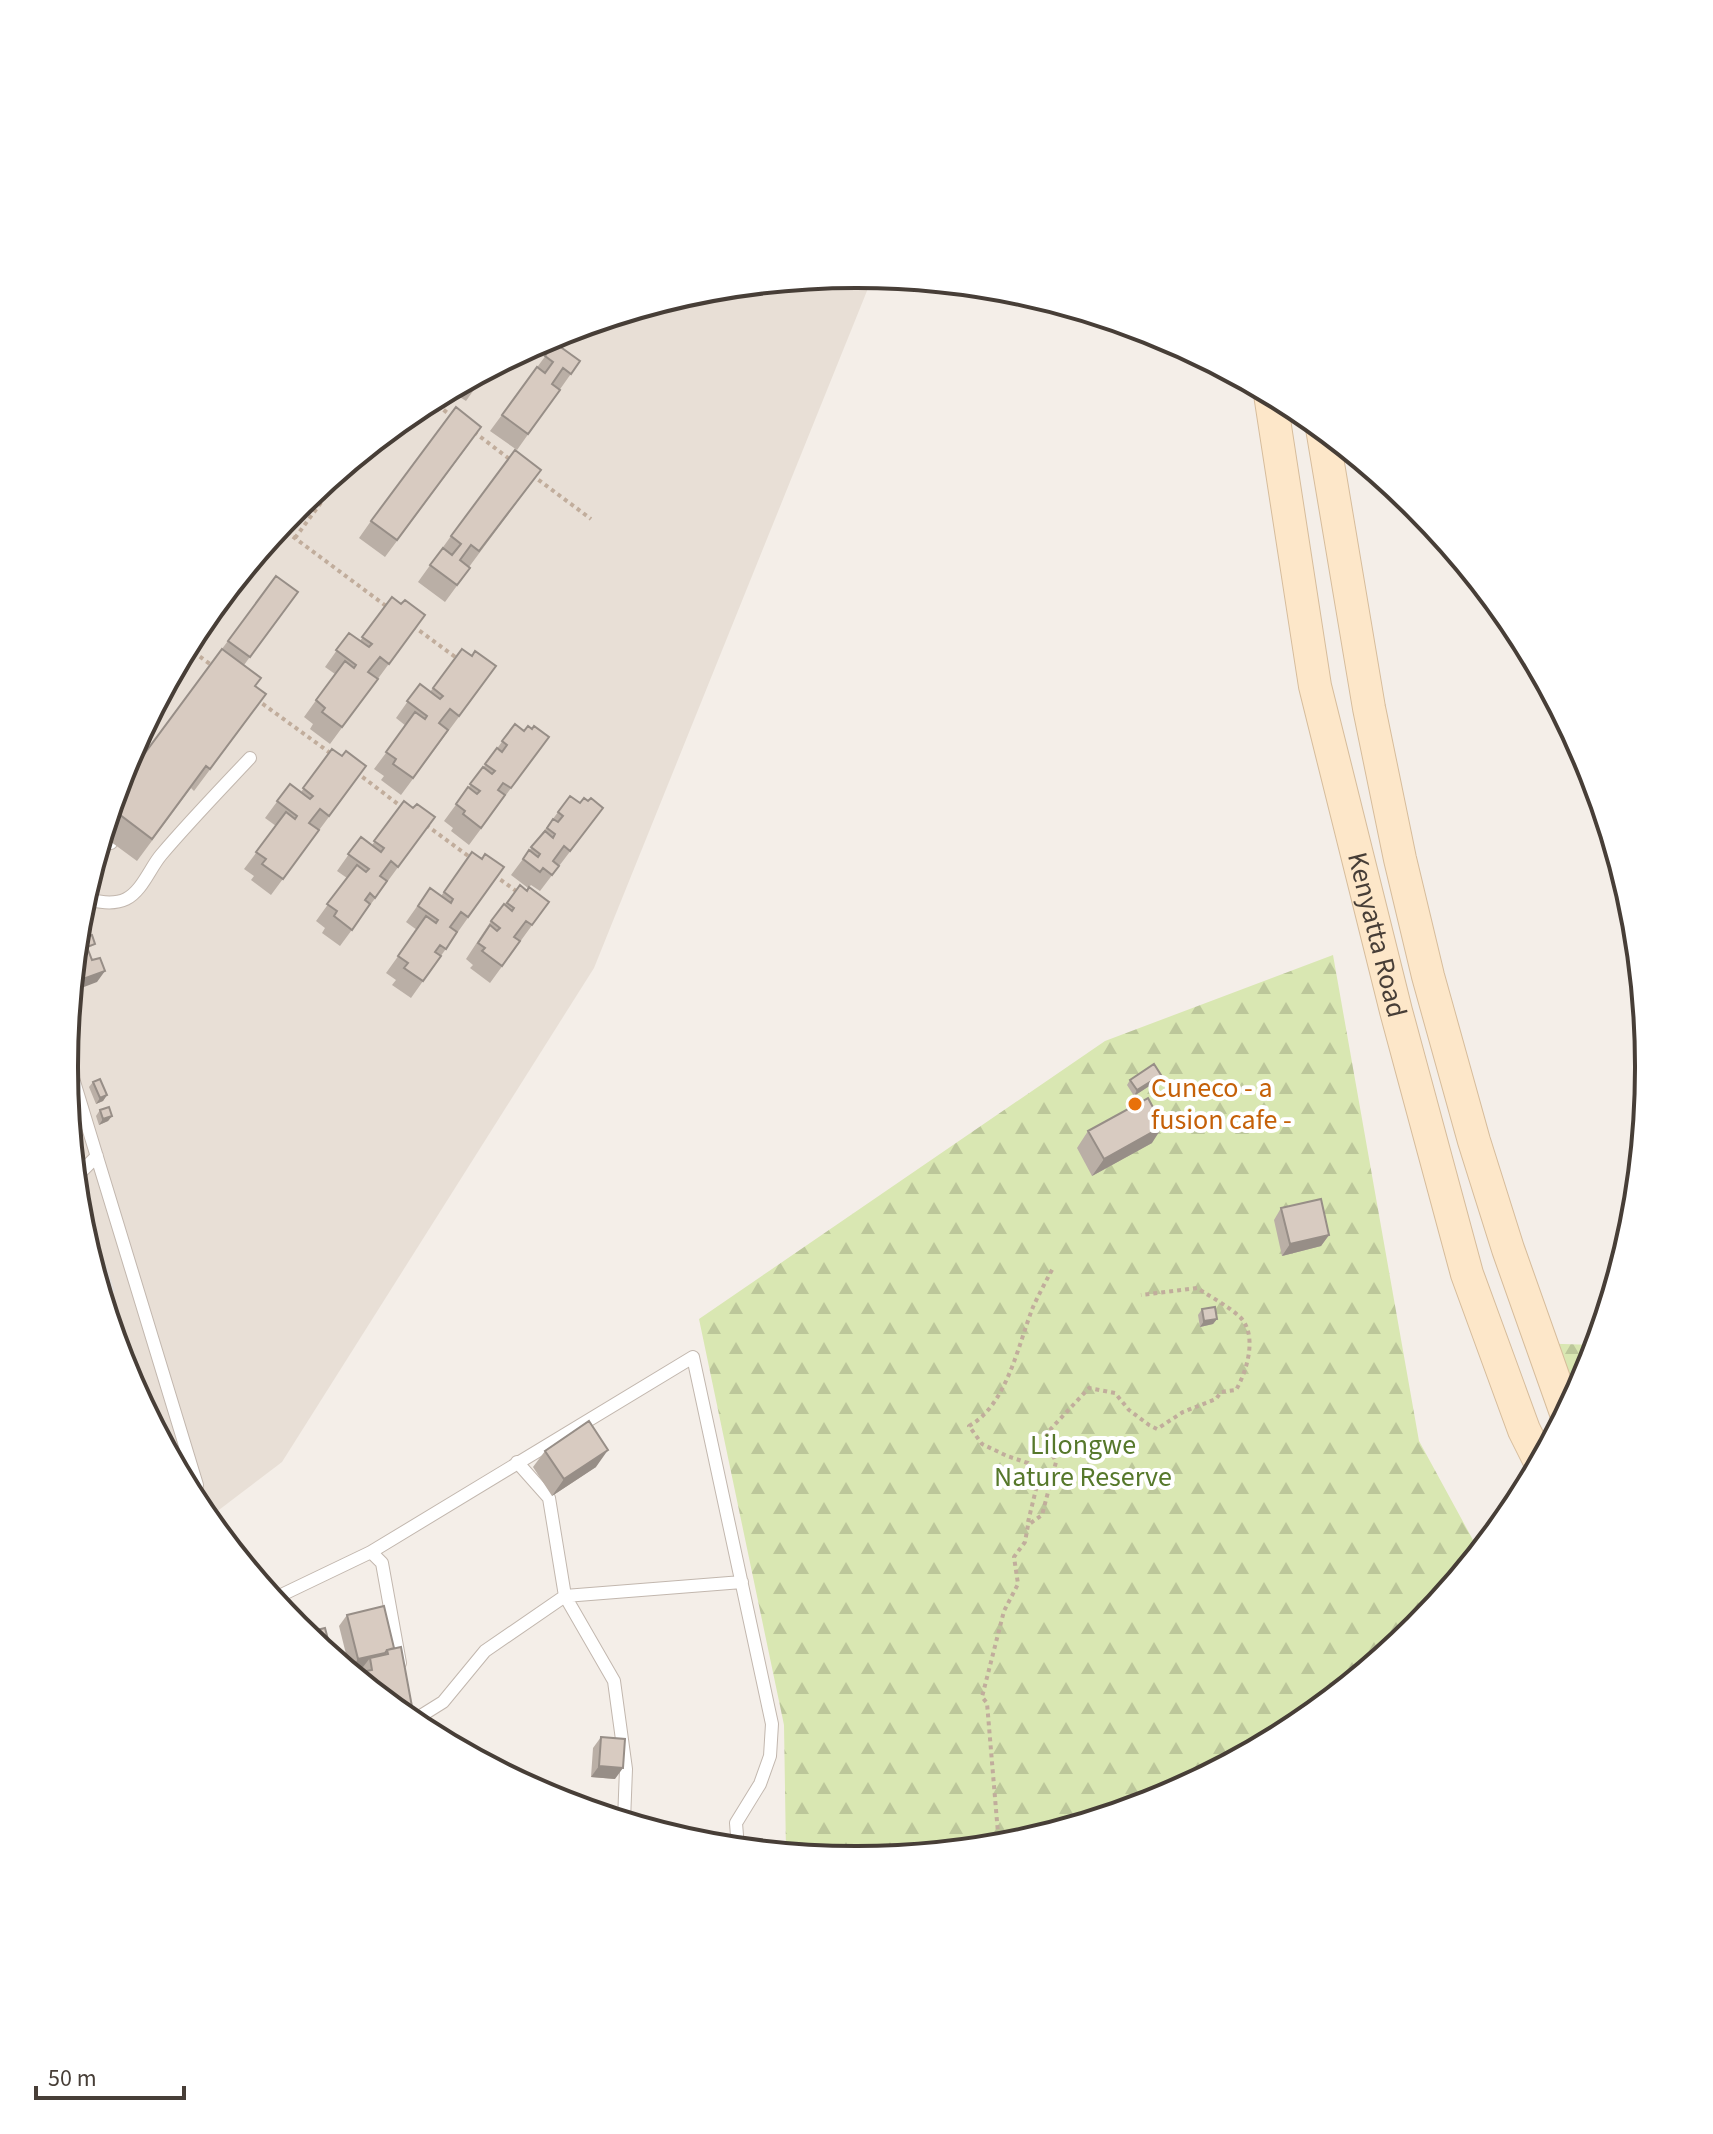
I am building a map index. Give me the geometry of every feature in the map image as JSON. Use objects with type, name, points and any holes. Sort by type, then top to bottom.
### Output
[{"type":"main road","name":"Kenyatta Road","points":[[1272,410],[1315,686],[1392,995],[1467,1274],[1534,1450]]},
{"type":"main road","name":"Kenyatta Road","points":[[1325,445],[1369,708],[1428,976],[1508,1249],[1560,1399]]},
{"type":"lane","points":[[96,901],[125,900],[135,892],[160,857],[250,758]]},
{"type":"lane","points":[[79,1098],[194,1476]]},
{"type":"lane","points":[[85,1168],[97,1156]]},
{"type":"lane","points":[[284,1594],[371,1552],[693,1357],[772,1724],[770,1756],[760,1784],[736,1823],[737,1836]]},
{"type":"lane","points":[[517,1462],[549,1498],[565,1596],[614,1681],[626,1769],[624,1810]]},
{"type":"lane","points":[[371,1552],[382,1563],[403,1678]]},
{"type":"lane","points":[[424,1714],[443,1702],[485,1651],[565,1596],[742,1582]]},
{"type":"path","points":[[442,409],[455,419]]},
{"type":"path","points":[[468,428],[517,464]]},
{"type":"path","points":[[529,474],[591,519]]},
{"type":"path","points":[[295,538],[320,503]]},
{"type":"path","points":[[290,534],[397,613]]},
{"type":"path","points":[[409,623],[460,660]]},
{"type":"path","points":[[197,654],[225,675]]},
{"type":"path","points":[[250,694],[339,760]]},
{"type":"path","points":[[352,769],[402,807]]},
{"type":"path","points":[[415,816],[479,864]]},
{"type":"path","points":[[491,873],[529,901]]},
{"type":"path","points":[[998,1833],[987,1703],[982,1697],[1004,1611],[1018,1584],[1014,1557],[1025,1542],[1039,1477],[1028,1463],[982,1444],[969,1426],[979,1421],[1002,1390],[1034,1307],[1053,1268]]},
{"type":"path","points":[[1028,1525],[1042,1515],[1056,1462],[1046,1441],[1047,1433],[1089,1388],[1115,1393],[1129,1410],[1157,1429],[1183,1412],[1216,1399],[1221,1392],[1236,1390],[1245,1374],[1250,1345],[1243,1319],[1197,1288],[1141,1295]]},
{"type":"shaded area","points":[[868,288],[594,968],[282,1462],[217,1511],[182,1456],[137,1365],[119,1317],[93,1219],[85,1169],[78,1067],[85,965],[93,915],[119,817],[158,723],[209,634],[271,554],[343,482],[383,449],[467,393],[559,348],[655,315],[755,295]]},
{"type":"shaded area","points":[[100,1247],[115,1291],[112,1292]]},
{"type":"green space","name":"Lilongwe Nature Reserve","points":[[1333,955],[1419,1441],[1474,1541],[1407,1617],[1330,1685],[1246,1741],[1154,1786],[1058,1819],[958,1839],[856,1846],[786,1842],[784,1725],[699,1319],[1105,1041]]},
{"type":"green space","points":[[1530,1343],[1584,1345],[1559,1402]]},
{"type":"building","points":[[561,347],[580,361],[571,374],[563,368],[552,384],[560,390],[528,434],[502,415],[537,367],[545,373],[553,362],[545,356]]},
{"type":"building","points":[[456,407],[481,427],[397,540],[371,521]]},
{"type":"building","points":[[515,450],[541,470],[479,551],[471,545],[460,560],[470,568],[457,585],[430,565],[443,548],[452,555],[461,544],[451,536]]},
{"type":"building","points":[[276,576],[298,592],[250,657],[228,641]]},
{"type":"building","points":[[392,597],[401,604],[405,600],[425,615],[389,664],[380,657],[368,672],[378,679],[342,727],[322,712],[325,708],[316,700],[345,661],[354,668],[356,665],[336,650],[349,633],[369,647],[372,644],[362,637]]},
{"type":"building","points":[[222,649],[261,678],[255,686],[266,694],[210,769],[206,766],[152,839],[120,815],[143,755]]},
{"type":"building","points":[[462,649],[472,656],[475,651],[496,666],[459,716],[450,709],[439,723],[448,730],[413,778],[393,764],[396,759],[386,752],[415,712],[425,719],[427,716],[407,701],[420,684],[440,699],[443,696],[433,688]]},
{"type":"building","points":[[515,724],[524,731],[528,726],[532,729],[534,726],[549,737],[511,788],[503,783],[498,790],[505,795],[481,828],[456,804],[468,787],[477,794],[480,791],[470,784],[483,767],[492,774],[495,771],[485,764],[497,748],[502,752],[507,745],[502,741]]},
{"type":"building","points":[[332,749],[342,756],[346,751],[366,766],[329,816],[320,809],[309,823],[319,830],[283,879],[262,864],[266,859],[256,852],[286,812],[295,819],[297,816],[277,801],[290,784],[310,799],[313,796],[303,788]]},
{"type":"building","points":[[570,796],[580,803],[584,798],[588,801],[591,798],[603,808],[570,851],[564,846],[553,861],[559,866],[552,875],[543,868],[540,872],[523,859],[529,850],[538,857],[540,854],[531,847],[545,831],[553,838],[555,834],[547,828],[553,819],[558,822],[563,816],[558,812]]},
{"type":"building","points":[[404,801],[413,808],[417,804],[435,817],[398,867],[391,861],[380,876],[387,881],[375,898],[370,893],[365,900],[370,904],[352,930],[334,916],[337,911],[327,904],[357,865],[366,872],[369,869],[348,854],[361,837],[381,852],[384,848],[374,841]]},
{"type":"building","points":[[472,852],[482,859],[485,854],[504,867],[468,917],[461,912],[450,927],[457,932],[446,949],[440,945],[435,952],[441,956],[423,981],[404,968],[408,963],[398,956],[426,916],[436,923],[438,920],[418,906],[430,888],[451,903],[453,899],[444,892]]},
{"type":"building","points":[[520,885],[527,891],[529,887],[549,902],[532,925],[526,921],[514,937],[520,941],[502,966],[482,951],[485,948],[478,943],[490,925],[497,931],[500,928],[491,921],[504,904],[512,911],[514,908],[507,903]]},
{"type":"building","points":[[90,936],[95,944],[88,947]]},
{"type":"building","points":[[88,949],[92,960],[100,958],[105,971],[84,979]]},
{"type":"building","points":[[1154,1064],[1161,1075],[1137,1090],[1130,1080]]},
{"type":"building","points":[[100,1079],[107,1095],[100,1098],[93,1082]]},
{"type":"building","points":[[1148,1098],[1163,1126],[1104,1159],[1088,1131]]},
{"type":"building","points":[[109,1107],[112,1116],[103,1119],[100,1110]]},
{"type":"building","points":[[1321,1199],[1329,1235],[1290,1244],[1281,1208]]},
{"type":"building","points":[[1215,1307],[1217,1319],[1204,1321],[1202,1309]]},
{"type":"building","points":[[589,1421],[608,1450],[564,1479],[545,1451]]},
{"type":"building","points":[[384,1606],[394,1648],[358,1659],[347,1615]]},
{"type":"building","points":[[401,1647],[412,1705],[366,1671],[372,1670],[370,1658],[388,1654],[387,1650]]},
{"type":"building","points":[[601,1737],[625,1739],[623,1768],[599,1766]]},
{"type":"place","name":"Cuneco - a fusion cafe -","points":[[1135,1104]]}]
